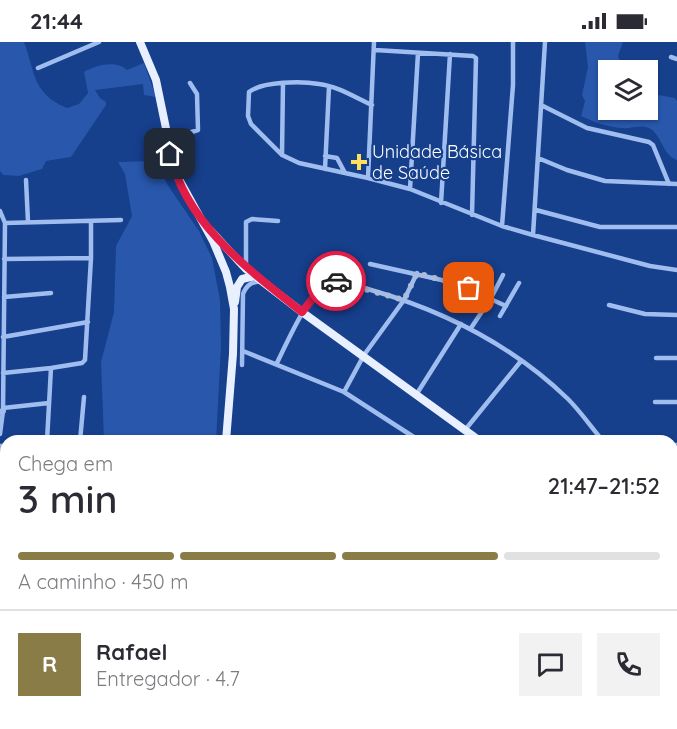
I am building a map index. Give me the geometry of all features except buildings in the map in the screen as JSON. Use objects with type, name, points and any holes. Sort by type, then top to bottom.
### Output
[{"type":"main road","points":[[140,42],[156,80],[167,140],[178,181],[213,241],[226,272],[234,309]]},
{"type":"main road","points":[[198,214],[246,269],[472,435]]},
{"type":"main road","points":[[226,435],[234,309],[239,282],[245,277],[259,278]]},
{"type":"street","points":[[38,68],[99,42]]},
{"type":"street","points":[[368,178],[374,42]]},
{"type":"street","points":[[502,226],[513,85],[513,42]]},
{"type":"street","points":[[533,235],[545,42]]},
{"type":"street","points":[[375,50],[475,57],[477,61],[471,215]]},
{"type":"street","points":[[410,189],[418,53]]},
{"type":"street","points":[[441,203],[450,54]]},
{"type":"street","points":[[671,57],[677,60]]},
{"type":"street","points":[[167,140],[198,130],[197,94],[190,83]]},
{"type":"street","points":[[372,105],[319,84],[283,83],[251,90],[248,104],[250,122],[282,155],[299,163],[410,189],[471,215],[533,235],[650,266],[677,270]]},
{"type":"street","points":[[282,155],[283,83]]},
{"type":"street","points":[[325,169],[329,87]]},
{"type":"street","points":[[541,105],[587,128],[649,142],[653,145],[669,184]]},
{"type":"street","points":[[325,156],[337,158],[345,173]]},
{"type":"street","points":[[538,158],[567,170],[605,181],[677,184]]},
{"type":"street","points":[[26,180],[28,222]]},
{"type":"street","points":[[536,210],[600,227],[677,227]]},
{"type":"street","points":[[0,212],[4,223],[3,373],[0,434]]},
{"type":"street","points":[[246,269],[246,222],[252,219],[278,221]]},
{"type":"street","points":[[4,223],[121,220]]},
{"type":"street","points":[[3,373],[84,362],[88,322],[91,221]]},
{"type":"street","points":[[4,259],[91,258]]},
{"type":"street","points":[[370,264],[454,283],[506,306]]},
{"type":"street","points":[[344,392],[364,355],[404,300],[417,273]]},
{"type":"street","points":[[471,328],[503,275]]},
{"type":"street","points":[[242,365],[243,294],[251,283],[259,278]]},
{"type":"street","points":[[0,279],[4,287]]},
{"type":"street","points":[[277,363],[302,312],[325,283],[342,282],[404,300],[471,328],[520,361],[568,399],[598,435]]},
{"type":"street","points":[[500,316],[519,282]]},
{"type":"street","points":[[4,297],[51,293]]},
{"type":"street","points":[[609,305],[645,314],[677,315]]},
{"type":"street","points":[[3,337],[88,322]]},
{"type":"street","points":[[416,395],[461,324]]},
{"type":"street","points":[[243,351],[344,392],[411,435]]},
{"type":"street","points":[[656,358],[677,358]]},
{"type":"street","points":[[465,430],[520,361]]},
{"type":"street","points":[[47,435],[51,368]]},
{"type":"street","points":[[81,435],[84,397]]},
{"type":"street","points":[[655,402],[677,402]]},
{"type":"street","points":[[2,410],[49,403]]},
{"type":"shaded area","points":[[0,42],[24,42],[36,81],[41,89],[47,96],[67,108],[79,104],[88,93],[84,72],[94,67],[112,64],[127,70],[144,63],[156,97],[144,95],[143,84],[95,90],[106,105],[71,157],[46,161],[42,169],[19,176],[3,175],[0,171]]},
{"type":"shaded area","points":[[585,42],[623,42],[618,56],[619,60],[598,60],[598,120],[658,120],[658,95],[675,98],[677,101],[677,160],[668,153],[651,129],[611,127],[581,116],[585,101],[582,95],[588,67]]},
{"type":"shaded area","points":[[157,161],[167,184],[199,231],[212,258],[220,300],[221,346],[216,435],[104,435],[101,362],[114,312],[116,246],[132,216],[125,174],[118,162]]},
{"type":"way so far","points":[[336,281],[404,300],[417,273],[469,288]]},
{"type":"place","name":"Unidade Básica de Saúde","points":[[359,162]]},
{"type":"route","points":[[170,154],[178,181],[198,214],[224,246],[246,269],[302,312],[325,283],[336,281]]}]
